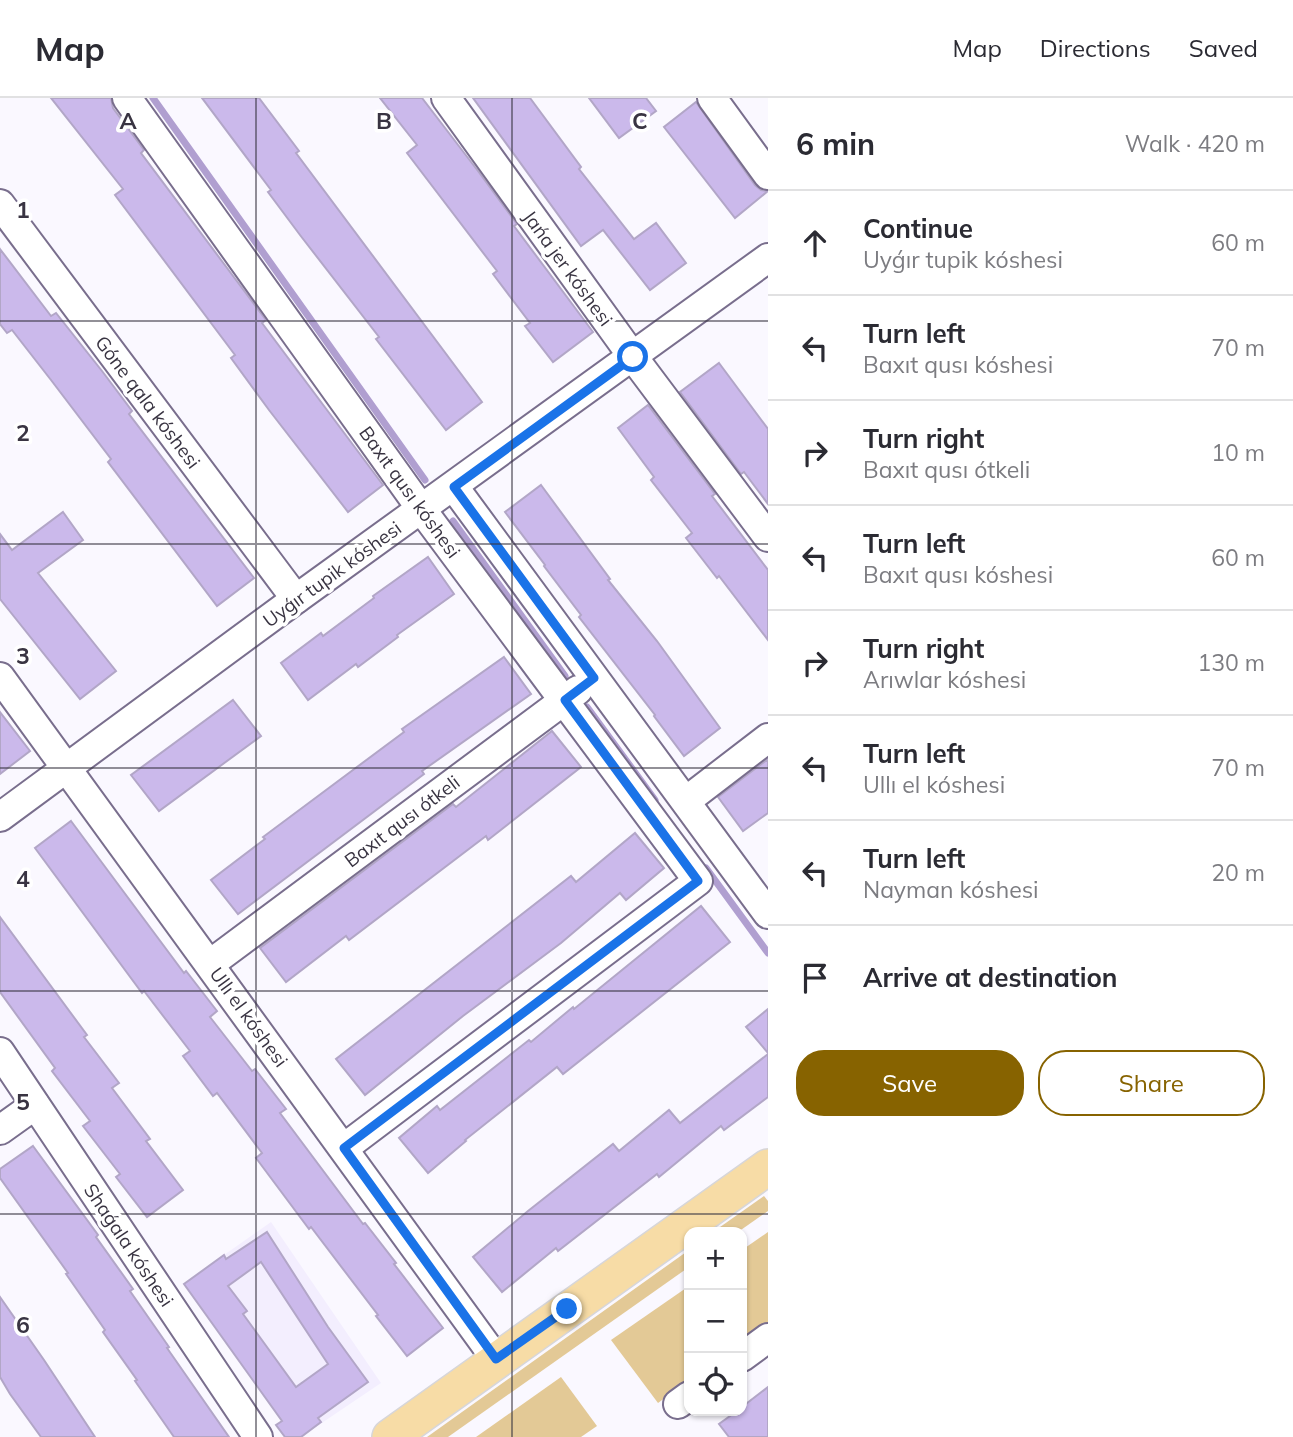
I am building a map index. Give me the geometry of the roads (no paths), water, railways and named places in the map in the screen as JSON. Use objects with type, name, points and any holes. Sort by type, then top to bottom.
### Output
[{"type":"main road","points":[[390,1437],[767,1168]]},
{"type":"street","name":"Baxıt qusı kóshesi","points":[[127,98],[422,510],[698,881],[344,1148]]},
{"type":"street","name":"Jańa jer kóshesi","points":[[446,98],[633,357],[768,537]]},
{"type":"street","points":[[712,98],[768,174]]},
{"type":"street","name":"Góne qala kóshesi","points":[[0,204],[296,599]]},
{"type":"street","name":"Uyǵır tupik kóshesi","points":[[0,817],[768,258]]},
{"type":"street","name":"Baxıt qusı kóshesi","points":[[454,487],[768,914]]},
{"type":"street","name":"Ullı el kóshesi","points":[[0,677],[496,1359]]},
{"type":"street","name":"Baxıt qusı ótkeli","points":[[210,964],[594,678]]},
{"type":"street","points":[[686,801],[768,738]]},
{"type":"street","name":"Shaǵala kóshesi","points":[[0,1052],[258,1437]]},
{"type":"street","points":[[0,1130],[35,1105]]},
{"type":"street","points":[[747,1353],[768,1338]]},
{"type":"waterway","points":[[153,98],[425,480]]},
{"type":"waterway","points":[[453,521],[565,676]]},
{"type":"waterway","points":[[587,707],[655,800]]},
{"type":"waterway","points":[[706,868],[768,953]]}]
